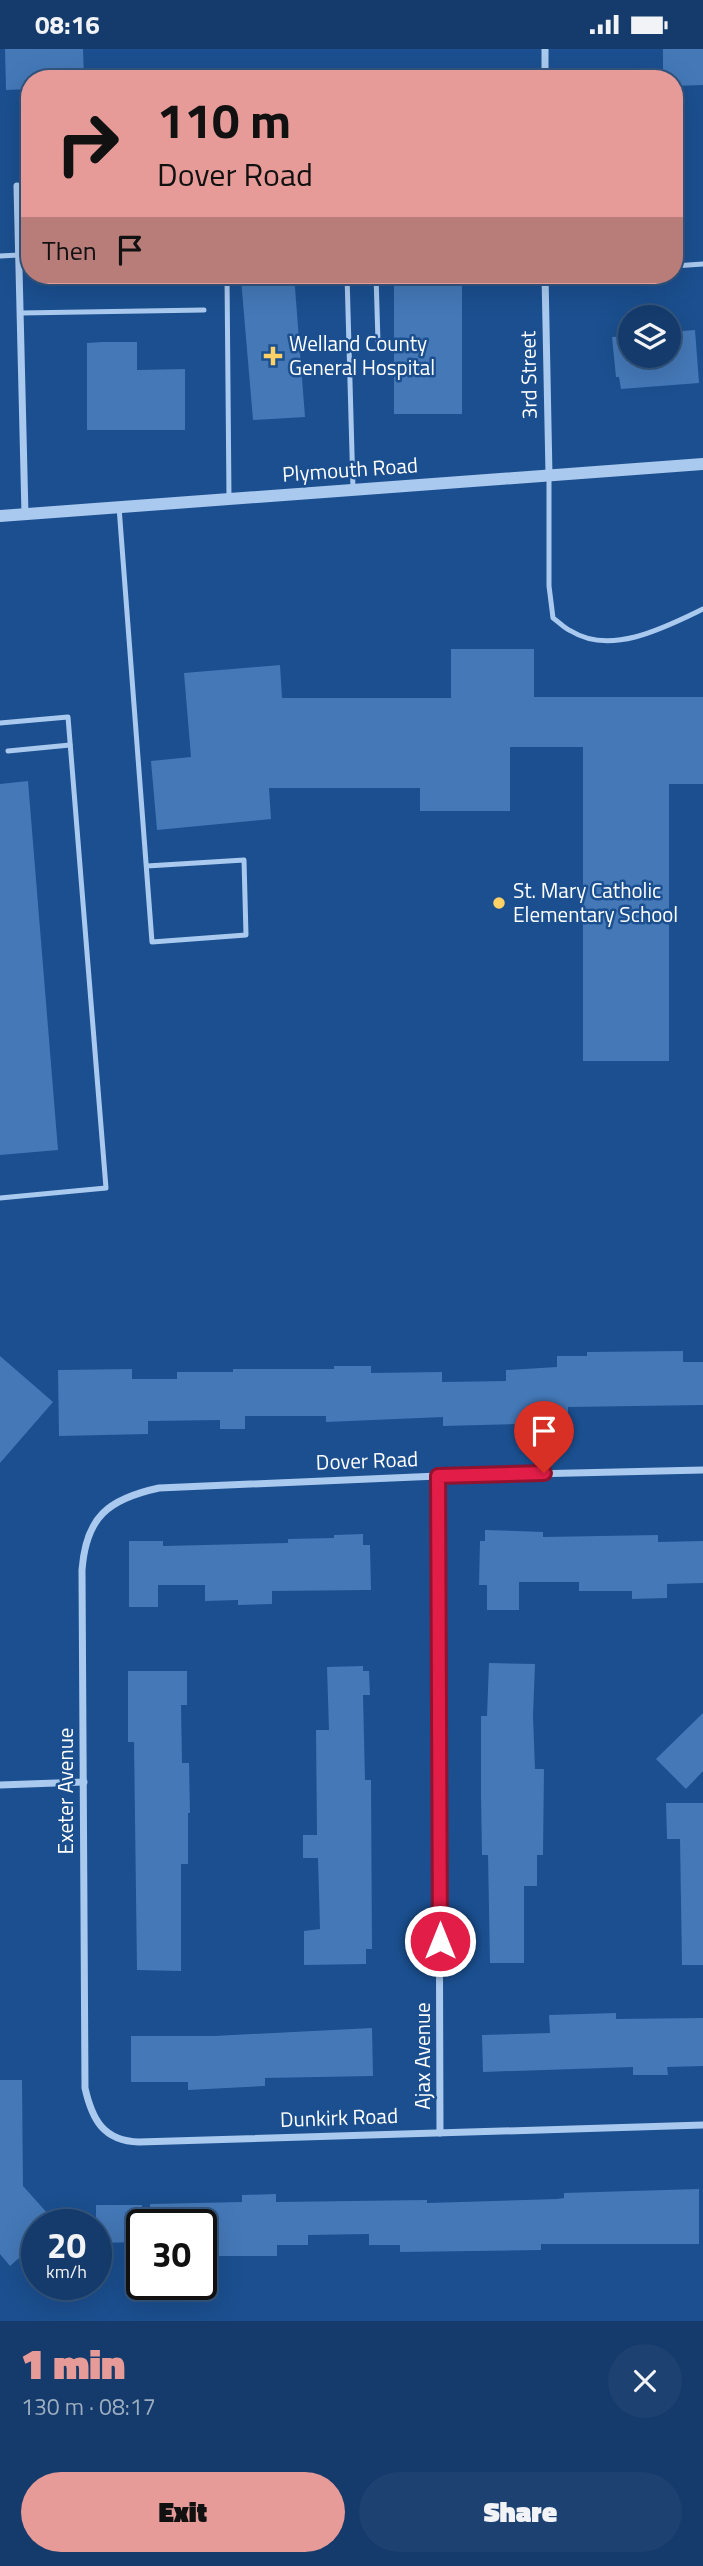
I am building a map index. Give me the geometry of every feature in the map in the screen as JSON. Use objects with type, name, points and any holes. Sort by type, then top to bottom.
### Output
[{"type":"street","points":[[545,49],[545,70]]},
{"type":"street","points":[[17,185],[25,515]]},
{"type":"street","name":"3rd Street","points":[[545,284],[549,475]]},
{"type":"street","name":"Plymouth Road","points":[[0,516],[703,464]]},
{"type":"street","name":"Dover Road","points":[[159,1488],[438,1476],[703,1470]]},
{"type":"street","name":"Ajax Avenue","points":[[438,1476],[440,2133]]},
{"type":"street","name":"Exeter Avenue","points":[[105,2131],[89,2109],[85,2088],[82,1570],[84,1547],[95,1521],[113,1504],[136,1493],[159,1488]]},
{"type":"street","points":[[0,1785],[84,1782]]},
{"type":"street","name":"Dunkirk Road","points":[[105,2131],[134,2142],[703,2125]]},
{"type":"lane","points":[[0,256],[19,255]]},
{"type":"lane","points":[[683,265],[703,264]]},
{"type":"lane","points":[[227,284],[229,498]]},
{"type":"lane","points":[[347,284],[353,489]]},
{"type":"lane","points":[[376,284],[378,342]]},
{"type":"lane","points":[[21,313],[204,310]]},
{"type":"lane","points":[[549,475],[549,586],[553,618],[573,633],[601,641],[635,637],[666,627],[703,609]]},
{"type":"lane","points":[[119,507],[152,941],[246,935],[244,860],[147,866]]},
{"type":"lane","points":[[0,723],[68,717],[106,1188],[0,1198]]},
{"type":"lane","points":[[8,751],[70,745]]},
{"type":"building","points":[[5,49],[83,49],[84,70],[21,70],[21,89],[6,90]]},
{"type":"building","points":[[663,49],[703,49],[703,85],[683,86],[683,70],[663,70]]},
{"type":"building","points":[[241,284],[295,284],[305,417],[253,420]]},
{"type":"building","points":[[394,284],[462,284],[462,414],[394,414]]},
{"type":"building","points":[[695,330],[699,383],[621,389],[619,377],[616,377],[612,337],[618,337],[618,368],[681,368],[681,331]]},
{"type":"building","points":[[137,342],[137,370],[185,369],[185,430],[87,430],[87,343]]},
{"type":"building","points":[[451,649],[534,649],[534,697],[703,697],[703,784],[669,784],[669,1061],[583,1061],[583,747],[510,747],[510,811],[420,811],[420,788],[269,788],[271,819],[157,830],[151,761],[191,757],[184,673],[280,665],[282,698],[451,698]]},
{"type":"building","points":[[28,781],[58,1150],[0,1155],[0,784]]},
{"type":"building","points":[[683,1351],[683,1362],[703,1362],[703,1405],[568,1407],[568,1418],[517,1418],[517,1424],[443,1426],[443,1417],[326,1422],[326,1416],[245,1416],[245,1429],[220,1429],[220,1420],[148,1421],[148,1434],[59,1436],[58,1370],[132,1369],[132,1379],[177,1379],[177,1372],[371,1366],[371,1373],[442,1372],[442,1382],[506,1381],[506,1370],[557,1367],[557,1356],[587,1356],[587,1352]]},
{"type":"building","points":[[0,1356],[53,1402],[0,1463]]},
{"type":"building","points":[[485,1530],[543,1532],[543,1537],[658,1535],[658,1542],[703,1541],[703,1583],[667,1584],[667,1598],[632,1599],[632,1591],[579,1591],[579,1582],[519,1582],[519,1610],[487,1610],[487,1585],[479,1585],[480,1541],[485,1541]]},
{"type":"building","points":[[363,1534],[363,1545],[370,1545],[371,1590],[272,1591],[272,1604],[238,1605],[238,1600],[205,1601],[205,1585],[158,1585],[158,1607],[129,1607],[129,1541],[163,1541],[163,1546],[288,1543],[288,1539]]},
{"type":"building","points":[[489,1663],[535,1664],[535,1769],[544,1769],[543,1855],[537,1855],[537,1886],[524,1886],[524,1963],[490,1963],[488,1855],[482,1855],[481,1798],[481,1716],[487,1716]]},
{"type":"building","points":[[363,1666],[363,1671],[369,1671],[370,1695],[363,1695],[365,1780],[371,1780],[372,1949],[366,1949],[366,1964],[304,1965],[304,1931],[320,1929],[318,1858],[303,1858],[303,1835],[317,1835],[316,1730],[329,1730],[327,1667]]},
{"type":"building","points":[[128,1671],[187,1671],[187,1705],[181,1705],[182,1763],[189,1763],[190,1813],[188,1864],[181,1864],[181,1971],[137,1970],[134,1742],[128,1742]]},
{"type":"building","points":[[703,1713],[703,1771],[686,1789],[656,1759]]},
{"type":"building","points":[[666,1803],[703,1803],[703,1965],[682,1965],[680,1839],[667,1839]]},
{"type":"building","points":[[616,2013],[616,2019],[703,2018],[703,2066],[667,2067],[668,2075],[633,2075],[633,2067],[483,2072],[482,2035],[550,2033],[549,2015]]},
{"type":"building","points":[[372,2028],[373,2076],[265,2078],[265,2086],[188,2090],[188,2082],[131,2082],[131,2036],[214,2036]]},
{"type":"building","points":[[0,2080],[22,2080],[23,2186],[44,2209],[21,2209],[21,2260],[19,2258],[10,2266],[0,2254]]},
{"type":"building","points":[[699,2189],[699,2244],[541,2244],[541,2250],[400,2252],[400,2245],[369,2245],[369,2234],[308,2235],[308,2245],[277,2245],[277,2256],[217,2256],[217,2209],[150,2209],[150,2204],[242,2202],[242,2195],[276,2194],[276,2202],[427,2200],[427,2203],[557,2199],[564,2198],[564,2193]]},
{"type":"building","points":[[96,2205],[142,2205],[142,2209],[126,2209],[126,2242],[112,2243],[112,2209],[96,2209]]},
{"type":"place","name":"Welland County General Hospital","points":[[273,356]]},
{"type":"place","name":"St. Mary Catholic Elementary School","points":[[499,903]]},
{"type":"route","points":[[440,1941],[438,1476],[544,1473]]}]
